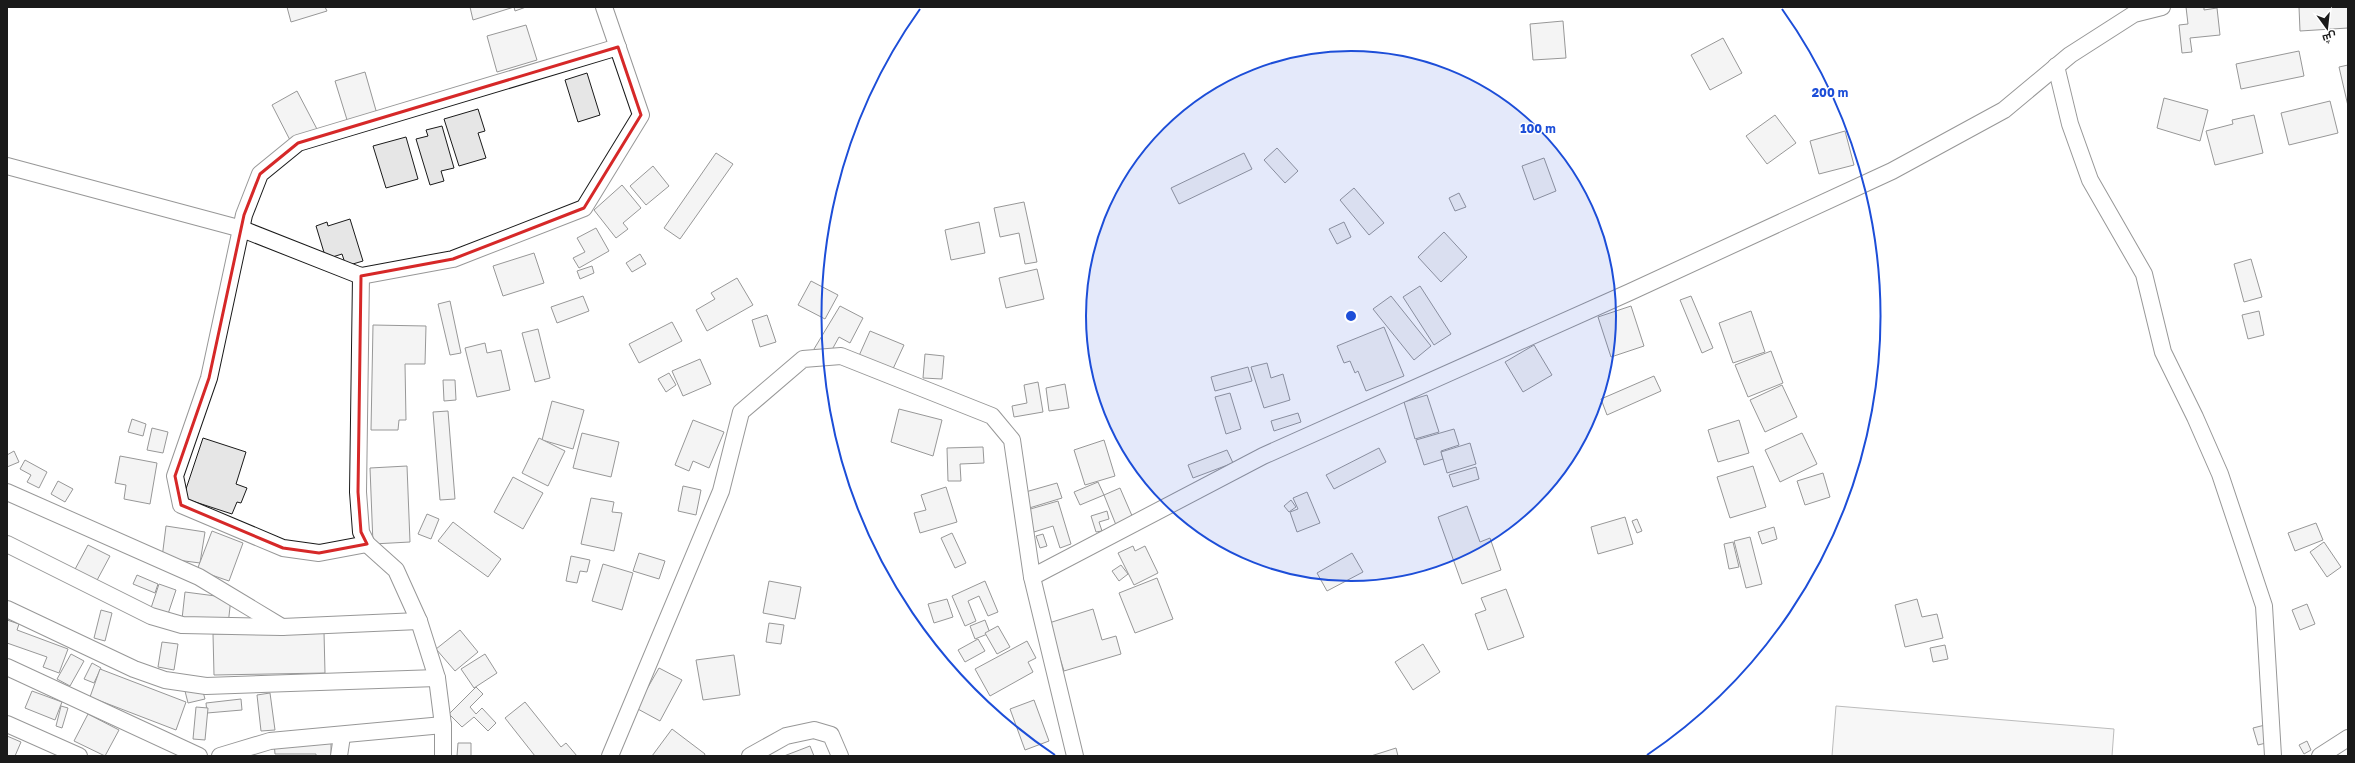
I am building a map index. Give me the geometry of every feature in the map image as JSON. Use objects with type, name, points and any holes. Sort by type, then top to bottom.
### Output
[{"type":"street","points":[[7,166],[242,229],[361,276],[453,259],[584,208],[641,115],[604,7]]},
{"type":"street","points":[[1032,577],[1263,456],[1637,289],[1892,171],[2004,110],[2070,55],[2134,14],[2162,7]]},
{"type":"street","points":[[367,544],[319,553],[283,548],[181,505],[175,476],[209,378],[244,215],[260,174],[298,143],[618,47]]},
{"type":"street","points":[[2056,66],[2070,124],[2090,180],[2144,274],[2163,352],[2195,417],[2220,474],[2264,606],[2274,756]]},
{"type":"street","points":[[361,276],[358,498],[361,532],[367,544],[396,570],[419,621],[437,678],[443,725],[444,756]]},
{"type":"street","points":[[610,756],[721,491],[741,412],[803,359],[841,356],[992,416],[1012,440],[1032,577],[1075,756]]},
{"type":"street","points":[[7,492],[199,577],[282,627]]},
{"type":"street","points":[[7,544],[151,616],[182,625],[282,627],[419,621]]},
{"type":"street","points":[[7,609],[134,670],[165,680],[206,686],[437,678]]},
{"type":"street","points":[[7,667],[199,756]]},
{"type":"street","points":[[7,724],[79,756]]},
{"type":"street","points":[[220,756],[270,741],[342,736],[443,725]]},
{"type":"street","points":[[750,756],[786,736],[814,730],[832,735],[840,756]]},
{"type":"street","points":[[340,756],[342,736]]},
{"type":"street","points":[[2320,756],[2348,738]]},
{"type":"highlighted area","points":[[618,47],[641,115],[584,208],[453,259],[361,276],[358,492],[361,532],[367,544],[319,553],[283,548],[181,505],[175,476],[209,378],[244,215],[260,174],[298,143]]},
{"type":"shaded area","points":[[1836,706],[2114,729],[2112,756],[1832,756]]},
{"type":"building","points":[[287,7],[325,7],[327,11],[291,22]]},
{"type":"building","points":[[470,7],[514,7],[473,20]]},
{"type":"building","points":[[514,7],[526,7],[515,11]]},
{"type":"building","points":[[2186,7],[2204,7],[2204,10],[2217,8],[2220,35],[2190,38],[2192,52],[2182,53],[2179,25],[2188,24]]},
{"type":"building","points":[[2299,7],[2348,7],[2348,28],[2300,31]]},
{"type":"building","points":[[1563,21],[1566,58],[1533,60],[1530,24]]},
{"type":"building","points":[[526,25],[537,60],[497,72],[487,36]]},
{"type":"building","points":[[1723,38],[1742,73],[1710,90],[1691,55]]},
{"type":"building","points":[[2299,51],[2304,76],[2241,89],[2236,64]]},
{"type":"building","points":[[2348,65],[2348,106],[2339,67]]},
{"type":"building","points":[[365,72],[377,114],[348,123],[335,81]]},
{"type":"building","points":[[587,73],[600,115],[578,122],[565,80]]},
{"type":"building","points":[[297,91],[318,131],[292,144],[272,105]]},
{"type":"building","points":[[2164,98],[2208,110],[2200,141],[2157,128]]},
{"type":"building","points":[[2330,101],[2338,133],[2289,145],[2281,113]]},
{"type":"building","points":[[478,109],[485,131],[478,133],[486,158],[459,166],[444,119]]},
{"type":"building","points":[[1775,115],[1796,143],[1767,164],[1746,136]]},
{"type":"building","points":[[2254,115],[2263,153],[2215,165],[2206,131],[2233,124],[2232,120]]},
{"type":"building","points":[[442,126],[454,168],[441,171],[444,181],[430,185],[416,139],[428,136],[426,130]]},
{"type":"building","points":[[1845,131],[1854,165],[1819,174],[1810,141]]},
{"type":"building","points":[[406,137],[418,179],[386,188],[373,146]]},
{"type":"building","points":[[1277,148],[1298,171],[1285,183],[1264,160]]},
{"type":"building","points":[[716,153],[733,164],[680,239],[664,228]]},
{"type":"building","points":[[1244,153],[1252,169],[1179,204],[1171,188]]},
{"type":"building","points":[[1544,158],[1556,191],[1534,200],[1522,166]]},
{"type":"building","points":[[653,166],[669,186],[646,205],[630,186]]},
{"type":"building","points":[[622,185],[641,208],[623,223],[628,229],[616,238],[594,210]]},
{"type":"building","points":[[1354,188],[1384,223],[1369,235],[1340,200]]},
{"type":"building","points":[[1459,193],[1466,207],[1455,211],[1449,198]]},
{"type":"building","points":[[1024,202],[1037,262],[1025,264],[1019,233],[1000,237],[994,208]]},
{"type":"building","points":[[350,219],[363,261],[346,266],[342,254],[326,259],[316,226],[327,222],[328,226]]},
{"type":"building","points":[[979,222],[985,253],[951,260],[945,230]]},
{"type":"building","points":[[1344,222],[1351,237],[1337,244],[1329,229]]},
{"type":"building","points":[[596,228],[609,251],[579,268],[573,258],[585,252],[577,238]]},
{"type":"building","points":[[1444,232],[1467,257],[1441,282],[1418,257]]},
{"type":"building","points":[[534,253],[544,283],[503,296],[493,266]]},
{"type":"building","points":[[640,254],[646,264],[632,272],[626,263]]},
{"type":"building","points":[[2251,259],[2262,297],[2244,302],[2234,264]]},
{"type":"building","points":[[592,266],[594,273],[580,279],[577,271]]},
{"type":"building","points":[[1037,269],[1044,299],[1006,308],[999,278]]},
{"type":"building","points":[[737,278],[753,305],[707,331],[696,310],[715,299],[711,293]]},
{"type":"building","points":[[811,281],[838,295],[825,319],[798,305]]},
{"type":"building","points":[[1420,286],[1451,334],[1434,345],[1403,297]]},
{"type":"building","points":[[583,296],[589,311],[557,323],[551,307]]},
{"type":"building","points":[[1391,296],[1431,346],[1414,360],[1373,309]]},
{"type":"building","points":[[1691,296],[1713,348],[1702,353],[1680,300]]},
{"type":"building","points":[[450,301],[461,353],[450,355],[438,304]]},
{"type":"building","points":[[840,306],[863,318],[850,343],[839,337],[828,357],[814,349]]},
{"type":"building","points":[[1631,306],[1644,346],[1611,357],[1598,317]]},
{"type":"building","points":[[1751,311],[1765,352],[1733,363],[1719,323]]},
{"type":"building","points":[[2259,311],[2264,335],[2248,339],[2242,315]]},
{"type":"building","points":[[767,315],[776,342],[760,347],[752,320]]},
{"type":"building","points":[[672,322],[682,341],[639,363],[629,344]]},
{"type":"building","points":[[373,325],[426,326],[425,364],[405,364],[406,420],[399,420],[398,430],[371,430]]},
{"type":"building","points":[[1384,327],[1404,376],[1366,391],[1358,371],[1355,373],[1350,361],[1344,363],[1337,346]]},
{"type":"building","points":[[538,329],[550,378],[535,382],[522,333]]},
{"type":"building","points":[[870,331],[904,345],[892,371],[858,358]]},
{"type":"building","points":[[485,343],[487,353],[501,350],[510,390],[477,397],[465,348]]},
{"type":"building","points":[[1534,345],[1552,375],[1523,392],[1505,362]]},
{"type":"building","points":[[1771,351],[1783,383],[1748,397],[1735,365]]},
{"type":"building","points":[[925,354],[944,356],[942,379],[923,378]]},
{"type":"building","points":[[700,359],[711,384],[683,396],[672,371]]},
{"type":"building","points":[[1267,363],[1271,378],[1283,374],[1290,400],[1264,408],[1251,367]]},
{"type":"building","points":[[1248,367],[1252,381],[1215,391],[1211,377]]},
{"type":"building","points":[[669,373],[676,385],[666,392],[658,379]]},
{"type":"building","points":[[1654,376],[1661,391],[1607,415],[1601,399]]},
{"type":"building","points":[[443,380],[455,380],[456,400],[444,401]]},
{"type":"building","points":[[1038,382],[1043,412],[1014,417],[1012,406],[1027,403],[1024,385]]},
{"type":"building","points":[[1065,384],[1069,408],[1049,411],[1046,388]]},
{"type":"building","points":[[1782,385],[1797,417],[1765,432],[1750,400]]},
{"type":"building","points":[[1230,393],[1241,429],[1226,434],[1215,397]]},
{"type":"building","points":[[1427,395],[1439,432],[1415,439],[1404,402]]},
{"type":"building","points":[[552,401],[584,410],[573,449],[542,440]]},
{"type":"building","points":[[899,409],[942,420],[933,456],[891,442]]},
{"type":"building","points":[[448,411],[455,499],[440,500],[433,412]]},
{"type":"building","points":[[1298,413],[1301,422],[1274,431],[1271,421]]},
{"type":"building","points":[[132,419],[146,424],[143,436],[128,432]]},
{"type":"building","points":[[693,420],[724,432],[709,468],[693,461],[689,471],[675,465]]},
{"type":"building","points":[[1739,420],[1749,453],[1718,462],[1708,430]]},
{"type":"building","points":[[152,428],[168,432],[163,453],[147,450]]},
{"type":"building","points":[[1454,429],[1459,445],[1441,451],[1443,459],[1424,465],[1416,440]]},
{"type":"building","points":[[582,433],[619,442],[611,477],[573,468]]},
{"type":"building","points":[[1802,433],[1817,464],[1780,482],[1765,450]]},
{"type":"building","points":[[203,438],[246,452],[236,484],[247,488],[241,503],[237,502],[232,514],[183,498]]},
{"type":"building","points":[[539,438],[565,451],[548,486],[522,473]]},
{"type":"building","points":[[1104,440],[1115,476],[1085,485],[1074,450]]},
{"type":"building","points":[[1470,443],[1476,464],[1447,473],[1441,452]]},
{"type":"building","points":[[983,447],[984,463],[960,464],[961,481],[948,481],[947,448]]},
{"type":"building","points":[[1379,448],[1386,462],[1334,489],[1326,475]]},
{"type":"building","points":[[1227,450],[1233,463],[1193,478],[1188,465]]},
{"type":"building","points":[[14,451],[19,462],[7,467],[7,455]]},
{"type":"building","points":[[120,456],[157,463],[150,504],[124,499],[126,485],[115,483]]},
{"type":"building","points":[[25,460],[47,472],[39,488],[27,482],[31,475],[20,469]]},
{"type":"building","points":[[407,466],[410,542],[373,544],[370,468]]},
{"type":"building","points":[[1753,466],[1766,507],[1730,518],[1717,477]]},
{"type":"building","points":[[1476,467],[1479,479],[1453,487],[1449,475]]},
{"type":"building","points":[[1823,473],[1830,497],[1805,505],[1797,481]]},
{"type":"building","points":[[513,477],[543,493],[523,529],[494,512]]},
{"type":"building","points":[[58,481],[73,489],[65,502],[51,494]]},
{"type":"building","points":[[1098,482],[1104,495],[1080,505],[1074,492]]},
{"type":"building","points":[[1057,483],[1062,498],[1026,509],[1022,493]]},
{"type":"building","points":[[683,486],[701,490],[696,515],[678,511]]},
{"type":"building","points":[[946,487],[957,522],[920,533],[914,513],[926,510],[921,495]]},
{"type":"building","points":[[1120,488],[1133,518],[1116,525],[1104,495]]},
{"type":"building","points":[[1307,492],[1320,523],[1297,532],[1290,512],[1298,509],[1293,498]]},
{"type":"building","points":[[591,498],[614,502],[612,512],[622,513],[614,551],[581,544]]},
{"type":"building","points":[[1291,500],[1296,507],[1289,512],[1284,506]]},
{"type":"building","points":[[1058,501],[1071,544],[1060,548],[1053,526],[1034,532],[1027,510]]},
{"type":"building","points":[[1467,506],[1480,542],[1490,538],[1501,570],[1462,584],[1438,517]]},
{"type":"building","points":[[1107,511],[1109,519],[1099,522],[1102,531],[1096,532],[1091,516]]},
{"type":"building","points":[[427,514],[439,519],[431,539],[418,534]]},
{"type":"building","points":[[1625,517],[1633,544],[1598,554],[1591,527]]},
{"type":"building","points":[[1637,519],[1642,531],[1637,533],[1632,521]]},
{"type":"building","points":[[453,522],[501,559],[488,577],[438,541]]},
{"type":"building","points":[[2316,523],[2323,540],[2295,551],[2288,533]]},
{"type":"building","points":[[166,526],[205,532],[200,563],[162,558]]},
{"type":"building","points":[[1774,527],[1777,539],[1762,544],[1758,532]]},
{"type":"building","points":[[212,531],[243,543],[229,581],[197,570]]},
{"type":"building","points":[[952,533],[966,563],[955,568],[941,538]]},
{"type":"building","points":[[1043,534],[1047,546],[1040,548],[1036,536]]},
{"type":"building","points":[[1750,537],[1762,584],[1746,588],[1734,541]]},
{"type":"building","points":[[1733,542],[1739,567],[1729,569],[1724,544]]},
{"type":"building","points":[[2324,542],[2341,567],[2327,577],[2310,552]]},
{"type":"building","points":[[88,545],[110,556],[95,584],[73,573]]},
{"type":"building","points":[[1133,546],[1135,551],[1145,546],[1158,573],[1134,585],[1118,553]]},
{"type":"building","points":[[639,553],[665,561],[659,579],[633,571]]},
{"type":"building","points":[[1352,553],[1363,572],[1327,591],[1317,573]]},
{"type":"building","points":[[571,556],[590,560],[587,572],[580,571],[577,583],[566,581]]},
{"type":"building","points":[[603,564],[633,573],[622,610],[592,601]]},
{"type":"building","points":[[1121,565],[1128,574],[1119,581],[1112,571]]},
{"type":"building","points":[[137,575],[158,584],[155,593],[133,584]]},
{"type":"building","points":[[1157,578],[1173,619],[1135,633],[1119,593]]},
{"type":"building","points":[[769,581],[801,587],[795,619],[763,613]]},
{"type":"building","points":[[985,581],[998,612],[988,616],[979,596],[968,601],[976,621],[965,626],[952,596]]},
{"type":"building","points":[[159,584],[176,590],[168,614],[151,608]]},
{"type":"building","points":[[1506,589],[1524,637],[1488,650],[1475,614],[1486,610],[1481,598]]},
{"type":"building","points":[[185,592],[231,598],[228,625],[182,619]]},
{"type":"building","points":[[947,599],[953,617],[934,623],[928,604]]},
{"type":"building","points":[[1917,599],[1922,617],[1937,614],[1943,638],[1905,647],[1895,605]]},
{"type":"building","points":[[2307,604],[2315,624],[2300,630],[2292,610]]},
{"type":"building","points":[[1093,609],[1102,640],[1116,636],[1121,654],[1064,671],[1049,623]]},
{"type":"building","points":[[101,610],[112,613],[105,641],[94,638]]},
{"type":"building","points":[[7,620],[19,624],[17,630],[68,649],[59,673],[43,667],[47,657],[7,643]]},
{"type":"building","points":[[985,620],[990,633],[975,639],[970,626]]},
{"type":"building","points":[[769,623],[784,625],[781,644],[766,642]]},
{"type":"building","points":[[998,626],[1010,647],[997,654],[985,633]]},
{"type":"building","points":[[460,630],[478,652],[455,671],[436,649]]},
{"type":"building","points":[[324,632],[325,673],[214,675],[213,634]]},
{"type":"building","points":[[978,639],[985,651],[965,662],[958,650]]},
{"type":"building","points":[[1027,641],[1036,658],[1028,662],[1033,672],[990,696],[975,669]]},
{"type":"building","points":[[162,642],[178,644],[174,670],[158,667]]},
{"type":"building","points":[[1423,644],[1440,672],[1413,690],[1395,662]]},
{"type":"building","points":[[1945,645],[1948,659],[1933,662],[1930,648]]},
{"type":"building","points":[[71,654],[84,661],[70,686],[57,679]]},
{"type":"building","points":[[485,654],[497,673],[474,688],[461,669]]},
{"type":"building","points":[[734,655],[740,695],[703,700],[696,660]]},
{"type":"building","points":[[92,663],[101,668],[94,683],[84,679]]},
{"type":"building","points":[[659,668],[682,680],[660,721],[636,708]]},
{"type":"building","points":[[100,669],[186,702],[176,730],[90,697]]},
{"type":"building","points":[[476,687],[483,694],[470,707],[476,714],[482,708],[496,723],[488,731],[474,717],[462,727],[449,714]]},
{"type":"building","points":[[202,688],[205,699],[188,703],[185,691]]},
{"type":"building","points":[[32,691],[62,702],[55,720],[25,708]]},
{"type":"building","points":[[270,693],[275,730],[261,731],[257,695]]},
{"type":"building","points":[[241,699],[242,710],[207,713],[206,703]]},
{"type":"building","points":[[1034,700],[1049,741],[1025,750],[1010,709]]},
{"type":"building","points":[[525,702],[561,747],[566,743],[577,756],[535,756],[505,718]]},
{"type":"building","points":[[61,706],[68,708],[62,728],[56,726]]},
{"type":"building","points":[[196,707],[208,708],[205,740],[193,739]]},
{"type":"building","points":[[88,714],[119,730],[105,756],[74,741]]},
{"type":"building","points":[[2265,725],[2270,742],[2258,745],[2253,728]]},
{"type":"building","points":[[672,729],[705,754],[704,756],[652,756]]},
{"type":"building","points":[[7,736],[21,742],[15,756],[7,756]]},
{"type":"building","points":[[331,741],[331,756],[316,756],[316,754],[275,754],[274,742]]},
{"type":"building","points":[[2307,741],[2311,750],[2304,754],[2299,745]]},
{"type":"building","points":[[458,743],[471,743],[471,756],[457,756]]},
{"type":"building","points":[[810,746],[814,756],[784,756]]},
{"type":"building","points":[[1396,748],[1398,756],[1371,756]]}]
